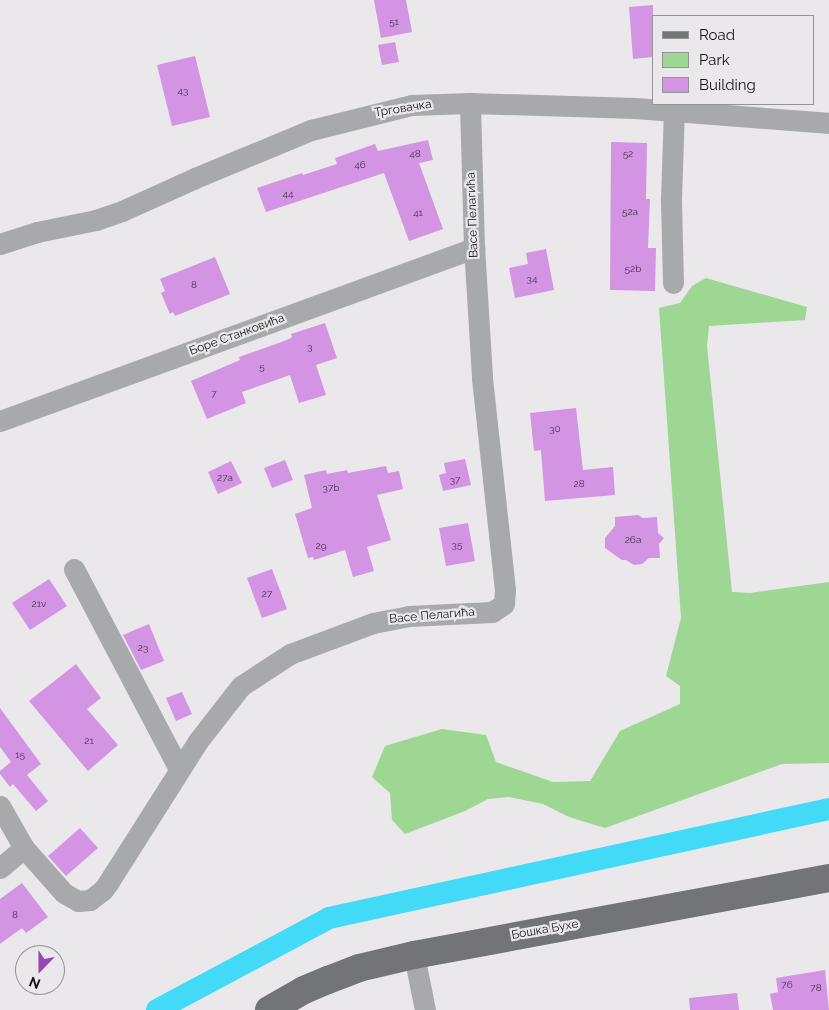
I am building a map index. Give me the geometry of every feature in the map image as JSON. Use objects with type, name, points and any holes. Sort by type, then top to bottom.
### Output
[{"type":"main road","name":"Бошка Бухе","points":[[269,1010],[304,990],[359,968],[414,954],[829,878]]},
{"type":"street","name":"Трговачка","points":[[0,244],[37,232],[96,220],[122,211],[195,178],[311,130],[410,105],[470,103],[674,110],[829,123]]},
{"type":"street","name":"Васе Пелагића","points":[[0,806],[24,848],[68,897],[78,901],[95,897],[108,883],[198,740],[241,686],[290,654],[373,622],[409,616],[492,612],[504,604],[505,590],[482,377],[474,248],[470,103]]},
{"type":"street","points":[[673,283],[671,199],[674,110]]},
{"type":"street","name":"Боре Станковића","points":[[0,422],[474,248]]},
{"type":"street","points":[[74,569],[179,769]]},
{"type":"street","points":[[0,868],[24,848]]},
{"type":"street","points":[[414,954],[424,1010]]},
{"type":"green space","points":[[706,278],[807,307],[805,320],[709,326],[707,346],[732,592],[750,593],[829,582],[829,763],[782,764],[605,828],[569,817],[543,804],[509,797],[488,799],[465,811],[405,834],[392,820],[390,793],[372,777],[385,746],[442,729],[486,735],[496,762],[553,782],[590,781],[620,731],[680,704],[680,686],[666,676],[681,618],[659,308],[680,303],[692,286]]},
{"type":"building","points":[[374,0],[406,0],[412,32],[381,38]]},
{"type":"building","points":[[653,5],[652,57],[633,59],[629,7]]},
{"type":"building","points":[[395,42],[399,62],[382,65],[378,45]]},
{"type":"building","points":[[195,56],[210,117],[172,126],[157,65]]},
{"type":"building","points":[[428,140],[433,160],[419,163],[443,229],[409,241],[384,173],[266,212],[257,188],[337,164],[335,158],[375,144],[378,151]]},
{"type":"building","points":[[611,142],[647,143],[646,199],[650,199],[648,248],[656,248],[655,291],[610,290]]},
{"type":"building","points":[[546,249],[554,290],[515,298],[509,268],[528,264],[526,253]]},
{"type":"building","points":[[215,257],[230,294],[175,316],[173,312],[170,314],[161,293],[165,291],[160,279]]},
{"type":"building","points":[[325,323],[337,358],[316,365],[326,395],[299,403],[290,375],[242,392],[246,403],[207,419],[191,381],[240,360],[239,357],[287,340],[292,337],[291,334]]},
{"type":"building","points":[[576,408],[583,470],[613,467],[615,495],[545,501],[541,450],[534,451],[530,413]]},
{"type":"building","points":[[465,459],[471,485],[443,491],[439,475],[446,473],[444,463]]},
{"type":"building","points":[[285,460],[293,480],[272,488],[264,468]]},
{"type":"building","points":[[231,461],[242,483],[218,494],[208,472]]},
{"type":"building","points":[[386,466],[388,473],[399,471],[403,489],[377,495],[391,540],[367,547],[374,571],[353,577],[345,550],[314,560],[313,557],[308,558],[295,514],[312,508],[304,475],[326,470],[327,474],[347,470],[348,473]]},
{"type":"building","points":[[638,515],[643,518],[657,517],[658,533],[664,538],[659,544],[660,558],[649,558],[642,564],[634,565],[626,560],[622,560],[605,548],[605,538],[615,526],[615,517]]},
{"type":"building","points":[[468,523],[475,561],[446,566],[439,528]]},
{"type":"building","points":[[272,569],[287,609],[262,618],[247,578]]},
{"type":"building","points":[[49,579],[67,606],[30,630],[12,603]]},
{"type":"building","points":[[149,624],[164,661],[141,670],[123,635]]},
{"type":"building","points":[[76,664],[101,698],[87,709],[118,745],[88,771],[29,701]]},
{"type":"building","points":[[182,692],[192,714],[176,721],[166,698]]},
{"type":"building","points":[[0,708],[41,764],[27,775],[48,801],[36,811],[13,784],[10,787],[0,774],[0,771],[11,762],[0,747]]},
{"type":"building","points":[[80,828],[98,848],[66,876],[48,856]]},
{"type":"building","points":[[22,883],[48,917],[26,933],[22,928],[0,944],[0,899]]},
{"type":"building","points":[[825,970],[829,1010],[773,1010],[770,994],[778,992],[776,978]]},
{"type":"building","points":[[737,993],[739,1010],[690,1010],[689,998]]},
{"type":"waterway","points":[[157,1010],[329,918],[829,809]]}]
